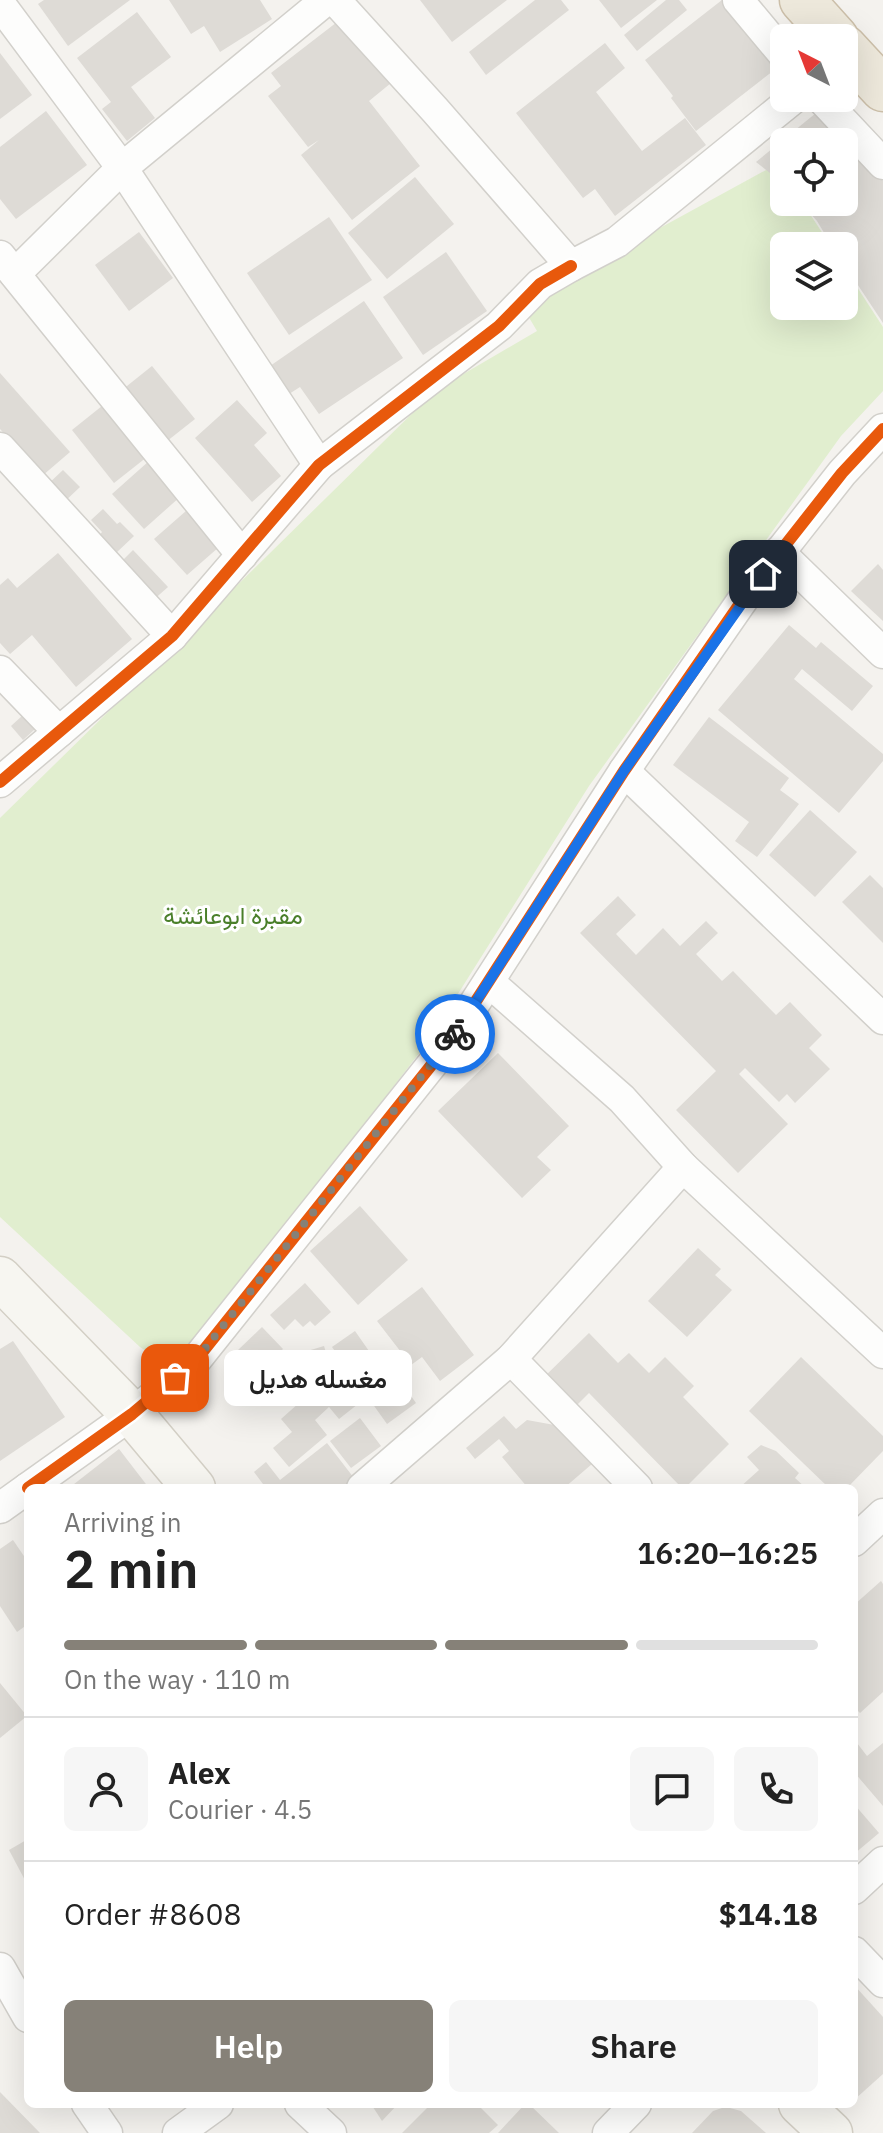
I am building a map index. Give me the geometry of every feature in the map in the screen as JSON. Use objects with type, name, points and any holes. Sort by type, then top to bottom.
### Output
[{"type":"highway","points":[[802,0],[823,24]]},
{"type":"highway","points":[[858,62],[883,89]]},
{"type":"main road","points":[[0,1278],[132,1414],[191,1484]]},
{"type":"main road","points":[[804,2108],[831,2133]]},
{"type":"street","points":[[242,555],[7,265],[326,0]]},
{"type":"street","points":[[335,0],[571,266]]},
{"type":"street","points":[[738,0],[770,38]]},
{"type":"street","points":[[0,4],[122,168],[319,465]]},
{"type":"street","points":[[0,782],[172,636],[319,465],[499,326],[540,284],[617,242],[777,112]]},
{"type":"street","points":[[834,112],[883,164]]},
{"type":"street","points":[[34,1484],[132,1414],[196,1360],[449,1043],[624,771],[746,595],[842,473],[883,429]]},
{"type":"street","points":[[0,448],[172,636]]},
{"type":"street","points":[[779,552],[883,653]]},
{"type":"street","points":[[0,671],[59,732]]},
{"type":"street","points":[[624,771],[883,1019]]},
{"type":"street","points":[[489,982],[622,1099],[683,1167],[883,1353]]},
{"type":"street","points":[[367,1484],[511,1359],[683,1167]]},
{"type":"street","points":[[511,1359],[633,1484]]},
{"type":"street","points":[[0,1508],[24,1491]]},
{"type":"street","points":[[858,1537],[883,1514]]},
{"type":"street","points":[[858,1885],[883,1862]]},
{"type":"street","points":[[858,1956],[883,1982]]},
{"type":"street","points":[[0,1968],[24,2010]]},
{"type":"street","points":[[90,2108],[107,2133]]},
{"type":"street","points":[[178,2133],[212,2108]]},
{"type":"street","points":[[304,2108],[331,2133]]},
{"type":"street","points":[[608,2133],[632,2108]]},
{"type":"green space","name":"مقبرة ابوعائشة","points":[[770,168],[770,216],[811,216],[822,232],[770,232],[770,320],[858,320],[858,289],[883,327],[883,391],[841,436],[589,786],[427,1043],[175,1370],[140,1347],[0,1217],[0,818],[436,390],[537,331],[521,304]]},
{"type":"building","points":[[44,0],[130,0],[68,46],[38,4]]},
{"type":"building","points":[[169,0],[260,0],[272,19],[220,52],[204,26],[191,34]]},
{"type":"building","points":[[420,0],[507,0],[452,42]]},
{"type":"building","points":[[535,0],[561,0],[569,10],[486,75],[469,52]]},
{"type":"building","points":[[599,0],[657,0],[621,28]]},
{"type":"building","points":[[666,0],[679,0],[687,10],[637,51],[624,35]]},
{"type":"building","points":[[722,0],[732,0],[770,49],[770,73],[696,131],[645,60]]},
{"type":"building","points":[[137,12],[171,57],[131,87],[155,118],[127,141],[102,109],[111,102],[77,58]]},
{"type":"building","points":[[341,19],[391,83],[369,101],[420,166],[352,220],[301,155],[319,140],[308,147],[268,96],[281,86],[271,73]]},
{"type":"building","points":[[605,43],[625,68],[596,92],[642,151],[685,118],[706,145],[615,216],[595,189],[583,198],[516,113]]},
{"type":"building","points":[[0,53],[32,95],[0,119]]},
{"type":"building","points":[[46,111],[87,165],[16,219],[0,199],[0,147]]},
{"type":"building","points":[[816,113],[832,128],[798,128]]},
{"type":"building","points":[[770,151],[770,173],[756,162]]},
{"type":"building","points":[[858,153],[883,181],[883,323],[858,285],[858,232],[824,232],[813,216],[858,216]]},
{"type":"building","points":[[415,177],[454,224],[387,279],[348,233]]},
{"type":"building","points":[[329,217],[372,280],[289,335],[247,273]]},
{"type":"building","points":[[139,232],[173,278],[129,311],[95,265]]},
{"type":"building","points":[[446,252],[487,311],[423,355],[383,297]]},
{"type":"building","points":[[364,301],[403,358],[319,414],[300,387],[289,394],[270,366]]},
{"type":"building","points":[[152,366],[195,419],[114,483],[72,430]]},
{"type":"building","points":[[0,373],[70,452],[42,476],[0,429]]},
{"type":"building","points":[[237,400],[267,433],[254,445],[281,476],[252,502],[195,438]]},
{"type":"building","points":[[158,453],[190,488],[144,529],[112,494]]},
{"type":"building","points":[[63,470],[80,487],[62,504],[45,487]]},
{"type":"building","points":[[103,509],[134,536],[116,553],[99,536],[102,532],[91,520]]},
{"type":"building","points":[[186,511],[219,547],[187,575],[154,539]]},
{"type":"building","points":[[133,550],[168,587],[151,602],[118,565]]},
{"type":"building","points":[[58,553],[132,639],[76,687],[32,635],[10,654],[0,643],[0,585],[8,578],[17,588]]},
{"type":"building","points":[[878,564],[883,570],[883,621],[851,591]]},
{"type":"building","points":[[789,625],[816,648],[821,642],[873,686],[852,711],[802,669],[794,679],[883,754],[883,761],[839,813],[718,710]]},
{"type":"building","points":[[44,696],[56,710],[23,740],[11,726]]},
{"type":"building","points":[[709,717],[789,778],[780,790],[799,804],[757,857],[735,841],[749,822],[673,765]]},
{"type":"building","points":[[810,810],[857,852],[815,897],[769,855]]},
{"type":"building","points":[[870,875],[883,888],[883,943],[842,902]]},
{"type":"building","points":[[618,896],[636,915],[616,934],[636,955],[663,928],[680,946],[706,921],[718,933],[696,954],[722,981],[733,971],[776,1015],[790,1002],[822,1035],[809,1048],[830,1069],[795,1103],[787,1094],[779,1102],[745,1068],[739,1074],[788,1124],[738,1173],[676,1110],[716,1071],[580,933]]},
{"type":"building","points":[[498,1053],[569,1126],[537,1157],[551,1170],[522,1198],[438,1111]]},
{"type":"building","points":[[360,1206],[408,1260],[358,1305],[310,1251]]},
{"type":"building","points":[[698,1248],[721,1269],[715,1275],[732,1290],[687,1337],[648,1301]]},
{"type":"building","points":[[305,1283],[331,1312],[315,1326],[310,1321],[303,1327],[295,1319],[284,1330],[270,1315]]},
{"type":"building","points":[[422,1287],[474,1355],[440,1381],[422,1357],[411,1365],[377,1321]]},
{"type":"building","points":[[262,1327],[283,1349],[258,1373],[237,1351]]},
{"type":"building","points":[[355,1331],[378,1364],[385,1359],[416,1403],[387,1424],[332,1347]]},
{"type":"building","points":[[589,1333],[618,1363],[629,1353],[649,1373],[665,1357],[694,1386],[683,1397],[729,1444],[689,1484],[678,1484],[589,1393],[569,1413],[539,1382]]},
{"type":"building","points":[[13,1341],[65,1417],[0,1461],[0,1349]]},
{"type":"building","points":[[324,1346],[332,1372],[358,1404],[339,1419],[329,1407],[315,1420],[327,1435],[289,1467],[273,1448],[292,1432],[281,1419],[299,1403],[285,1386],[300,1373],[294,1355]]},
{"type":"building","points":[[801,1357],[883,1436],[883,1451],[851,1484],[825,1484],[749,1411]]},
{"type":"building","points":[[504,1416],[516,1429],[527,1420],[560,1426],[592,1464],[569,1484],[525,1484],[502,1457],[509,1451],[499,1439],[475,1459],[466,1448]]},
{"type":"building","points":[[360,1418],[381,1446],[351,1468],[330,1441]]},
{"type":"building","points":[[327,1443],[357,1482],[263,1484],[254,1472],[266,1462],[280,1480]]},
{"type":"building","points":[[761,1445],[776,1451],[799,1473],[795,1478],[802,1484],[743,1484],[759,1470],[747,1457]]},
{"type":"building","points":[[119,1449],[146,1484],[74,1484]]},
{"type":"building","points":[[13,1540],[24,1556],[24,1627],[17,1632],[0,1606],[0,1549]]},
{"type":"building","points":[[881,1581],[883,1692],[860,1713],[858,1711],[858,1601]]},
{"type":"building","points":[[0,1683],[24,1712],[24,1718],[0,1738]]},
{"type":"building","points":[[883,1743],[883,1806],[858,1777],[858,1744],[867,1756]]},
{"type":"building","points":[[858,1809],[879,1833],[858,1851]]},
{"type":"building","points":[[24,1841],[24,1878],[9,1850]]},
{"type":"building","points":[[858,1989],[883,2017],[883,2074],[858,2096]]},
{"type":"building","points":[[0,2092],[40,2133],[0,2133]]},
{"type":"building","points":[[374,2108],[394,2108],[382,2121]]},
{"type":"building","points":[[427,2108],[481,2108],[498,2125],[489,2133],[402,2133]]},
{"type":"building","points":[[521,2108],[533,2108],[559,2133],[498,2133]]},
{"type":"building","points":[[722,2108],[741,2111],[766,2133],[692,2133],[713,2111]]},
{"type":"cycle path","points":[[0,782],[172,636],[319,465],[499,326],[540,284],[571,266]]},
{"type":"cycle path","points":[[34,1484],[132,1414],[196,1360],[449,1043],[624,771],[746,595],[842,473],[883,429]]},
{"type":"way so far","points":[[175,1378],[196,1360],[455,1034]]},
{"type":"place","name":"مغسله هديل","points":[[175,1378]]},
{"type":"route","points":[[455,1034],[624,771],[763,574]]}]
